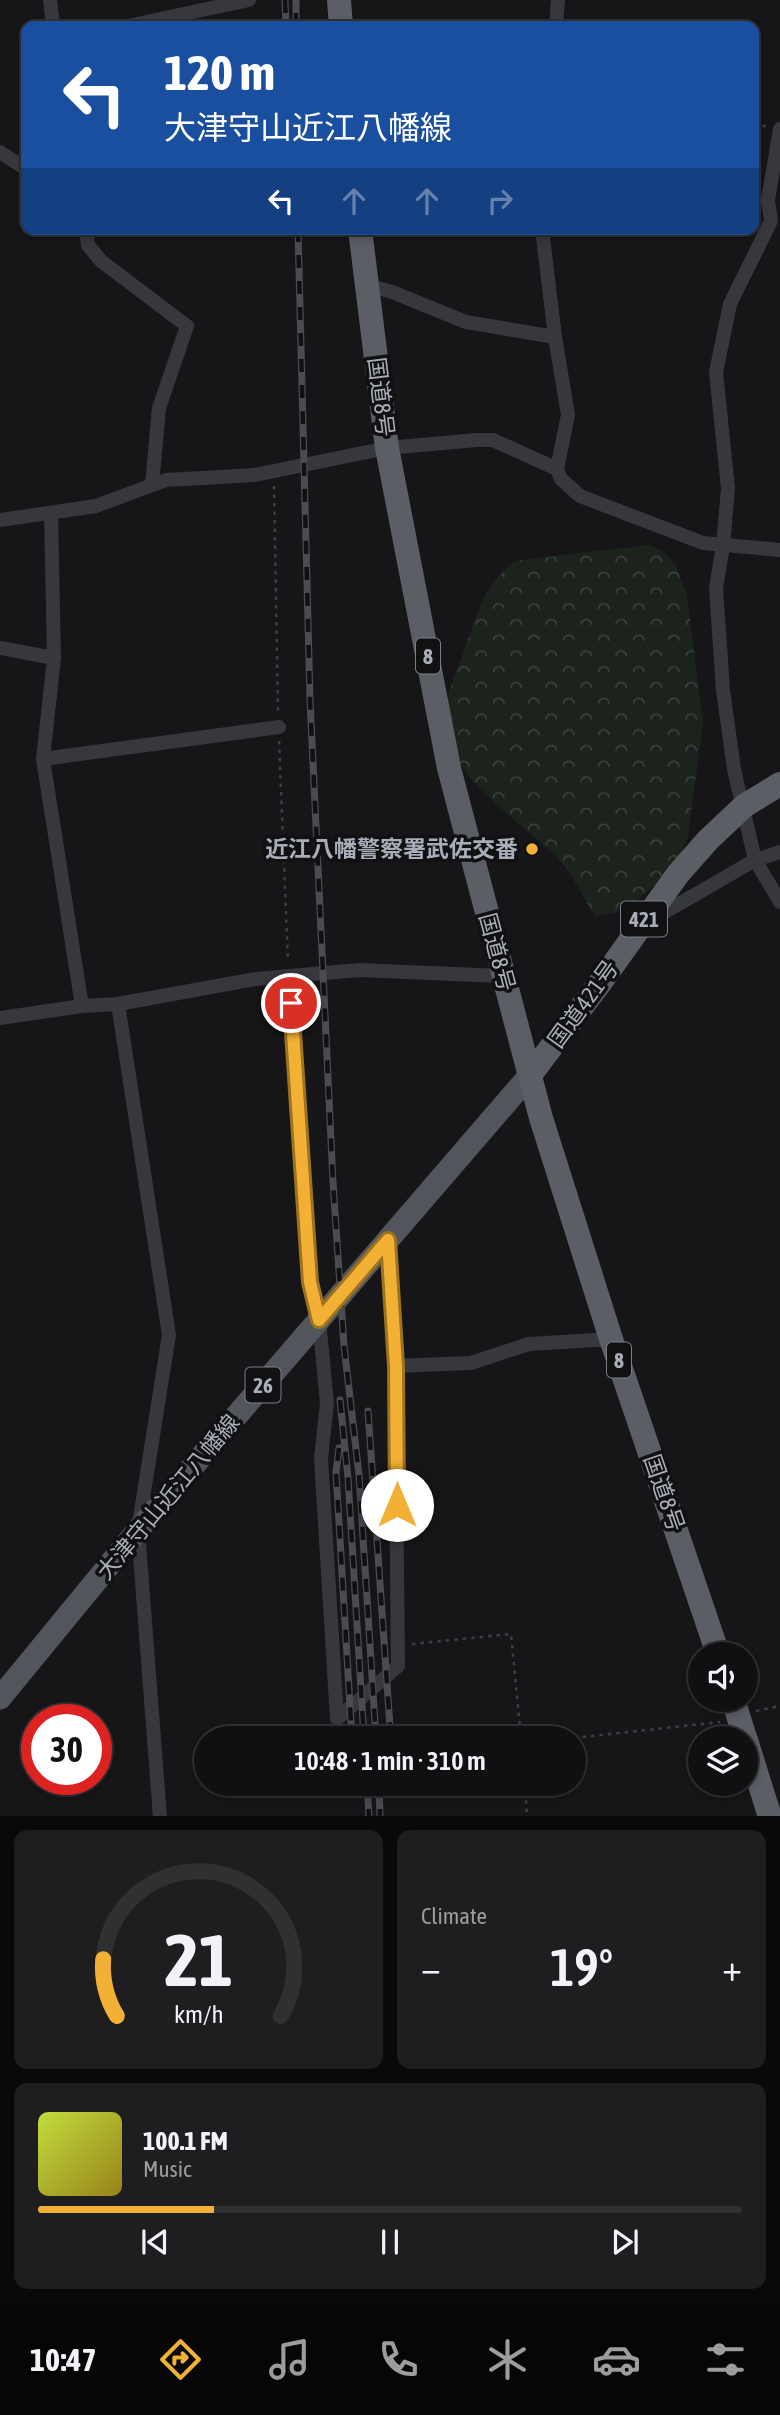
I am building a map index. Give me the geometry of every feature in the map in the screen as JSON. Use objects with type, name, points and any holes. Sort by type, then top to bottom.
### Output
[{"type":"highway","points":[[339,0],[341,21]]},
{"type":"highway","name":"国道8号","points":[[361,235],[387,448],[449,768],[541,1118],[611,1339],[714,1642]]},
{"type":"highway","name":"国道421号","points":[[530,1075],[600,983],[644,919],[701,848],[744,806],[780,784]]},
{"type":"highway","points":[[758,1779],[770,1816]]},
{"type":"main road","name":"大津守山近江八幡線","points":[[0,1699],[138,1530],[530,1075]]},
{"type":"street","points":[[50,0],[52,21]]},
{"type":"street","points":[[151,21],[249,0]]},
{"type":"street","points":[[556,21],[558,0]]},
{"type":"street","points":[[780,129],[761,199],[771,221],[730,304],[716,372],[728,488],[716,588],[723,690],[734,769],[755,860],[780,902]]},
{"type":"street","points":[[0,152],[21,166]]},
{"type":"street","points":[[87,235],[89,245],[101,261],[187,326],[159,408],[152,485]]},
{"type":"street","points":[[543,235],[568,415],[557,469],[561,479],[580,496],[703,543],[780,550]]},
{"type":"street","points":[[367,285],[392,292],[466,322],[555,337]]},
{"type":"street","points":[[0,520],[96,506],[166,480],[255,475],[387,448],[493,440],[557,469]]},
{"type":"street","points":[[51,513],[54,658],[43,759],[82,1006]]},
{"type":"street","points":[[0,649],[54,658]]},
{"type":"street","points":[[43,759],[279,727]]},
{"type":"street","points":[[644,919],[665,912],[755,860],[780,852]]},
{"type":"street","points":[[0,1018],[82,1006],[118,1004],[256,979],[360,970],[502,976]]},
{"type":"street","points":[[289,976],[310,1282],[319,1320],[327,1403],[321,1458],[337,1719],[398,1666],[396,1366],[388,1240]]},
{"type":"street","points":[[118,1004],[169,1335],[138,1530],[160,1816]]},
{"type":"street","points":[[396,1366],[471,1363],[529,1344],[611,1339]]},
{"type":"path","points":[[398,1645],[511,1634],[520,1726]]},
{"type":"path","points":[[758,1706],[780,1706]]},
{"type":"path","points":[[586,1737],[718,1721],[723,1723]]},
{"type":"path","points":[[526,1796],[527,1816]]},
{"type":"green space","points":[[649,545],[662,551],[675,563],[687,595],[703,722],[688,836],[680,856],[665,877],[630,905],[615,913],[595,916],[561,862],[490,798],[458,761],[448,741],[445,720],[447,701],[478,611],[495,581],[514,561]]},
{"type":"railway","points":[[285,0],[286,21]]},
{"type":"railway","points":[[296,0],[296,21]]},
{"type":"railway","points":[[298,235],[310,700],[333,1182],[344,1346],[359,1475],[375,1726]]},
{"type":"railway","points":[[340,1400],[348,1478],[363,1726]]},
{"type":"railway","points":[[368,1411],[390,1726]]},
{"type":"railway","points":[[339,1448],[336,1472],[352,1726]]},
{"type":"railway","points":[[368,1796],[369,1816]]},
{"type":"railway","points":[[379,1796],[380,1816]]},
{"type":"place","name":"近江八幡警察署武佐交番","points":[[532,849]]},
{"type":"route","points":[[291,1003],[310,1282],[319,1320],[388,1240],[396,1366],[397,1505]]}]
